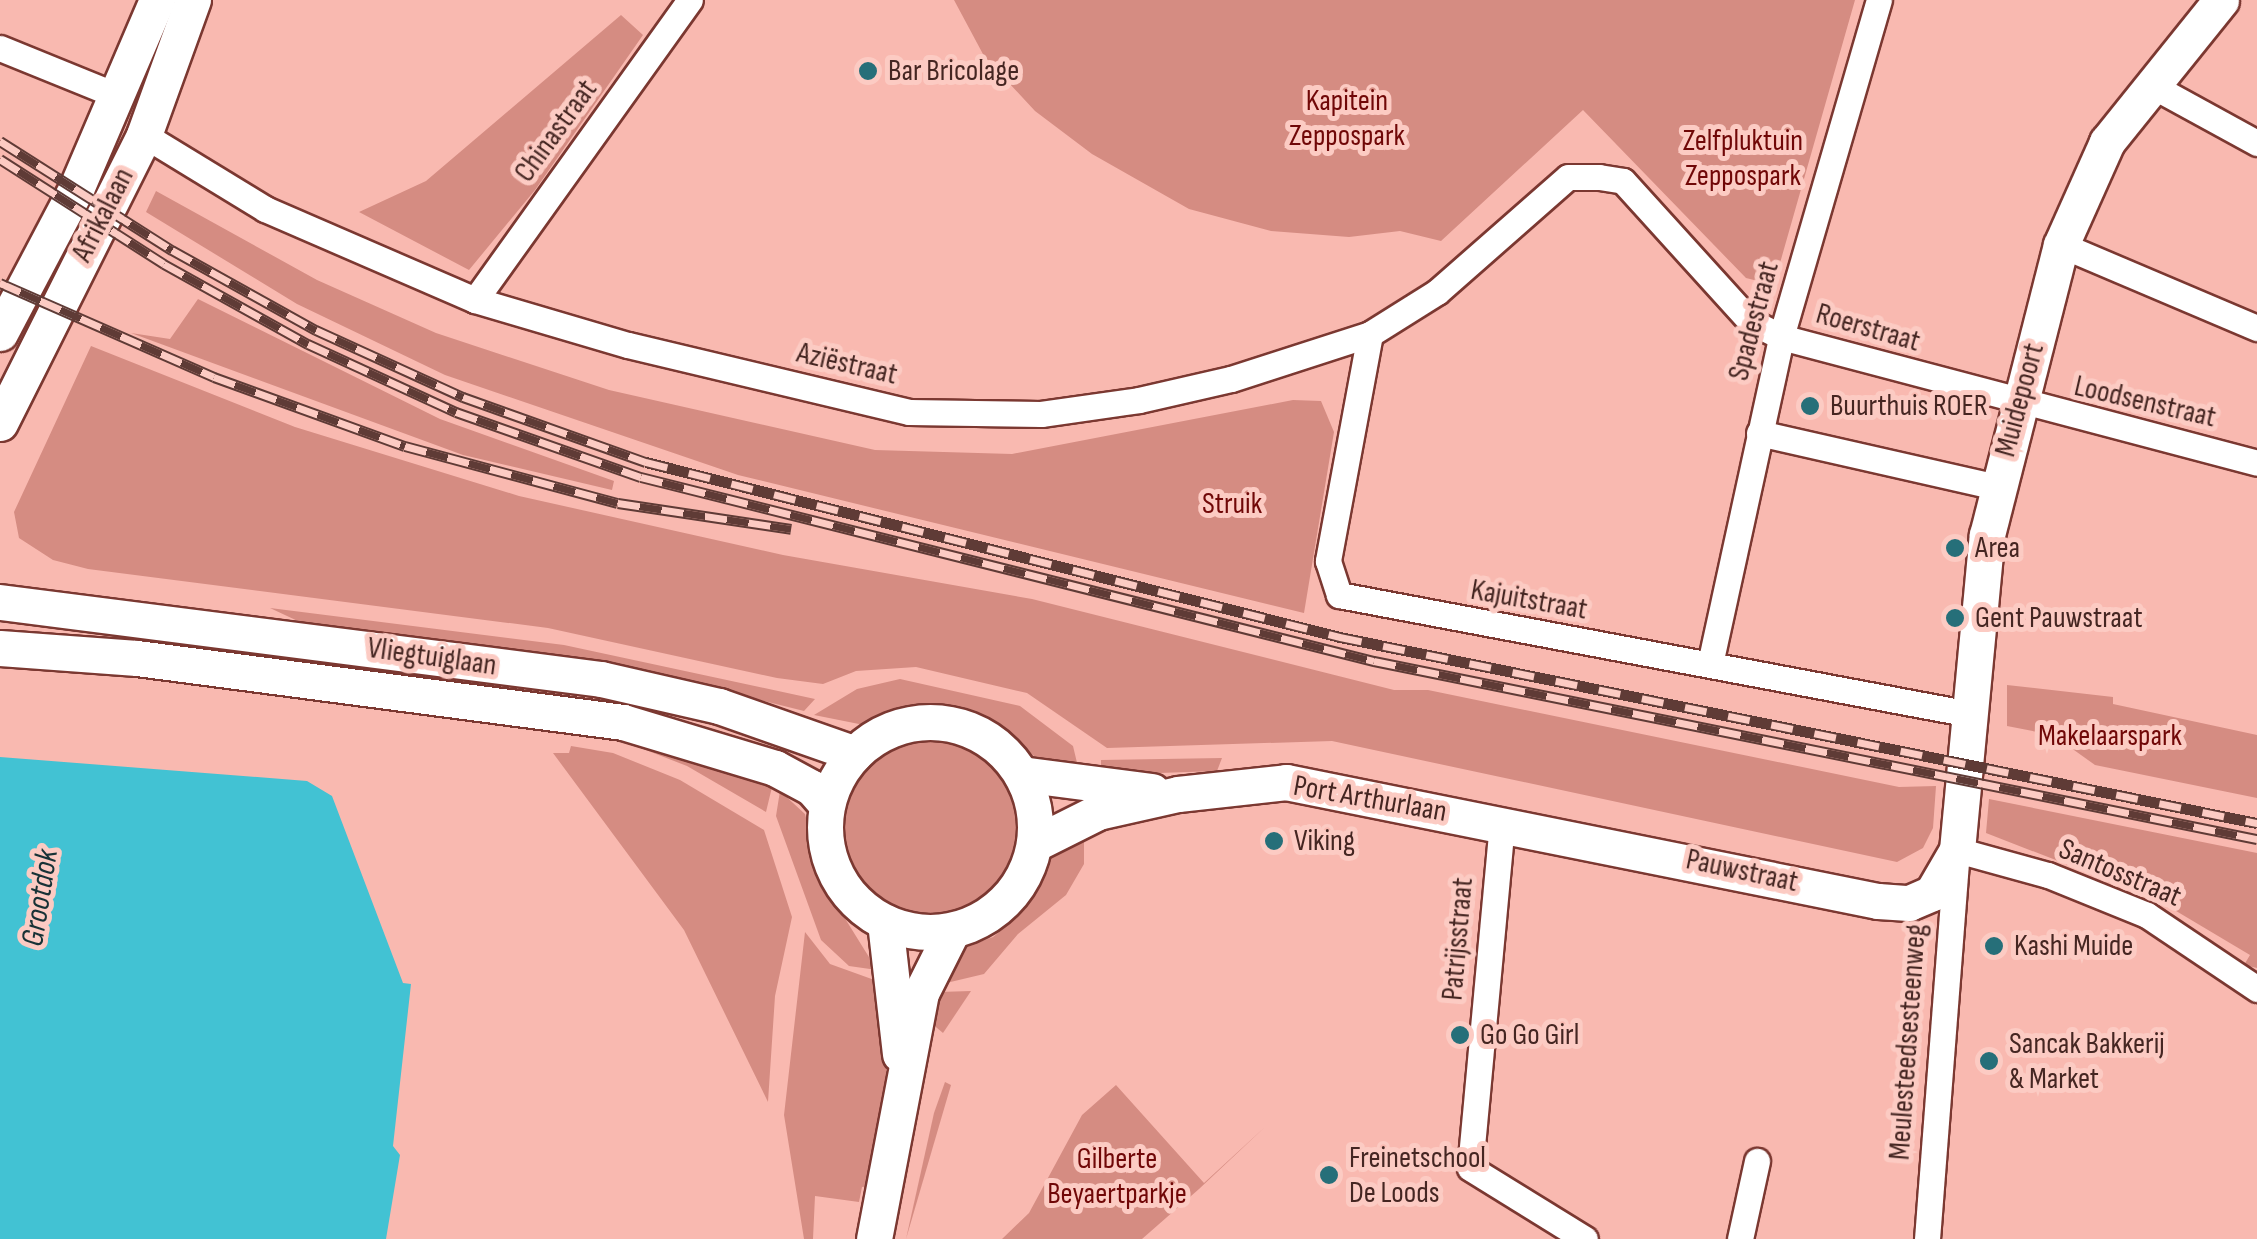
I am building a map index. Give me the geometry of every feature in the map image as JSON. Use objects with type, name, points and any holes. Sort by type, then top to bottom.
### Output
[{"type":"main road","name":"Afrikalaan","points":[[0,333],[118,96],[157,0]]},
{"type":"main road","name":"Afrikalaan","points":[[0,423],[144,135],[193,0]]},
{"type":"main road","name":"Muidepoort","points":[[1957,850],[1997,487],[2061,245],[2107,142],[2220,0]]},
{"type":"main road","name":"Vliegtuiglaan","points":[[1,601],[601,679],[719,706],[854,754]]},
{"type":"main road","name":"Vliegtuiglaan","points":[[0,648],[137,658],[624,722],[775,768],[812,788],[826,804]]},
{"type":"main road","points":[[874,1239],[921,993],[952,933],[1006,900],[1034,844],[1034,812],[1021,774],[988,739],[933,722],[878,736],[854,754],[826,804],[829,857],[842,884],[886,922],[952,933]]},
{"type":"main road","name":"Port Arthurlaan","points":[[1021,774],[1178,794]]},
{"type":"main road","name":"Port Arthurlaan","points":[[1034,844],[1087,816],[1178,794],[1286,782],[1502,823]]},
{"type":"main road","name":"Pauwstraat","points":[[1502,823],[1909,904],[1932,893],[1957,850]]},
{"type":"main road","points":[[886,922],[903,1075]]},
{"type":"street","name":"Chinastraat","points":[[475,300],[690,0]]},
{"type":"street","name":"Spadestraat","points":[[1710,664],[1781,337],[1879,0]]},
{"type":"street","points":[[0,48],[118,96]]},
{"type":"street","points":[[2151,85],[2257,143]]},
{"type":"street","name":"Aziëstraat","points":[[144,135],[265,210],[475,300],[628,346],[909,412],[1041,414],[1139,400],[1231,379],[1370,334],[1438,292],[1534,209]]},
{"type":"street","name":"Roerstraat","points":[[1534,209],[1568,177],[1623,181],[1750,321],[1781,337],[2019,404]]},
{"type":"street","points":[[2061,245],[2257,328]]},
{"type":"street","name":"Kajuitstraat","points":[[1370,334],[1328,561],[1339,594],[1970,714]]},
{"type":"street","name":"Loodsenstraat","points":[[2019,404],[2257,462]]},
{"type":"street","points":[[1759,434],[1997,487]]},
{"type":"street","name":"Patrijsstraat","points":[[1502,823],[1470,1168],[1478,1178],[1563,1221],[1585,1239]]},
{"type":"street","name":"Santosstraat","points":[[1957,850],[2048,876],[2148,915],[2251,984]]},
{"type":"street","name":"Meulesteedsesteenweg","points":[[1927,1239],[1957,850]]},
{"type":"street","points":[[1740,1239],[1757,1161]]},
{"type":"green space","name":"Kapitein Zeppospark","points":[[954,0],[1855,0],[1778,270],[1762,282],[1746,278],[1583,110],[1441,241],[1400,231],[1349,237],[1271,231],[1189,209],[1092,154],[1035,111],[984,56]]},
{"type":"green space","points":[[621,15],[643,35],[535,190],[469,270],[359,212],[426,181]]},
{"type":"green space","name":"Struik","points":[[156,191],[317,280],[436,333],[609,390],[875,450],[1012,454],[1293,400],[1321,401],[1334,432],[1304,613],[738,475],[445,375],[297,304],[146,212]]},
{"type":"green space","points":[[198,299],[440,419],[614,481],[612,490],[463,455],[131,333],[170,339]]},
{"type":"green space","points":[[91,346],[295,427],[519,496],[783,555],[1032,599],[1394,690],[1428,690],[1899,787],[1936,786],[1933,828],[1923,848],[1897,862],[1332,741],[1107,748],[1027,693],[916,667],[856,671],[823,684],[777,678],[548,628],[88,569],[53,560],[19,538],[14,512]]},
{"type":"green space","points":[[270,608],[564,645],[815,699],[804,711],[636,669],[302,623]]},
{"type":"green space","points":[[900,679],[1020,706],[1073,746],[1079,771],[1039,760],[993,723],[947,708],[904,710],[864,725],[814,715],[857,689]]},
{"type":"green space","name":"Makelaarspark","points":[[2007,685],[2113,697],[2113,704],[2257,735],[2257,798],[2095,765],[2053,735],[2007,726]]},
{"type":"green space","points":[[615,738],[772,787],[766,812],[687,766]]},
{"type":"green space","points":[[932,740],[966,747],[994,766],[1013,794],[1020,828],[1013,862],[994,890],[966,909],[932,916],[898,909],[870,890],[851,862],[844,828],[851,794],[870,766],[898,747]]},
{"type":"green space","points":[[571,746],[613,753],[680,780],[764,830],[792,917],[775,996],[768,1102],[684,930],[553,753],[569,753]]},
{"type":"green space","points":[[1222,758],[1217,771],[1101,775],[1101,760]]},
{"type":"green space","points":[[780,791],[805,814],[823,883],[877,970],[849,966],[821,940],[776,816]]},
{"type":"green space","points":[[1989,799],[2257,853],[2257,968],[2244,965],[2250,955],[2156,899],[1986,833]]},
{"type":"green space","points":[[1084,829],[1084,864],[1066,895],[1018,934],[984,974],[942,984],[961,949],[993,937],[1020,915],[1056,848]]},
{"type":"green space","points":[[805,932],[830,964],[880,982],[887,1080],[869,1186],[862,1187],[859,1202],[815,1196],[813,1239],[804,1239],[784,1115]]},
{"type":"green space","points":[[971,991],[943,1033],[930,1022],[939,992]]},
{"type":"green space","points":[[945,1082],[951,1085],[906,1239],[934,1113]]},
{"type":"green space","name":"Gilberte Beyaertparkje","points":[[1116,1085],[1204,1183],[1266,1126],[1199,1189],[1142,1239],[1002,1239],[1029,1213],[1082,1115]]},
{"type":"water","name":"Grootdok","points":[[0,757],[307,781],[332,796],[403,983],[411,984],[393,1146],[400,1155],[386,1239],[0,1239]]},
{"type":"railway","points":[[0,141],[172,250],[316,330],[463,397],[646,462],[1340,637],[2257,823]]},
{"type":"railway","points":[[0,159],[164,264],[308,344],[456,412],[641,477],[1374,661],[2257,839]]},
{"type":"railway","points":[[0,283],[214,377],[405,446],[618,503],[791,529]]},
{"type":"place","name":"Bar Bricolage","points":[[868,71]]},
{"type":"place","name":"Buurthuis ROER","points":[[1810,406]]},
{"type":"place","name":"Area","points":[[1955,548]]},
{"type":"place","name":"Gent Pauwstraat","points":[[1955,618]]},
{"type":"place","name":"Viking","points":[[1274,841]]},
{"type":"place","name":"Kashi Muide","points":[[1994,946]]},
{"type":"place","name":"Go Go Girl","points":[[1460,1035]]},
{"type":"place","name":"Sancak Bakkerij & Market","points":[[1989,1061]]},
{"type":"place","name":"Freinetschool De Loods","points":[[1329,1175]]},
{"type":"park label","name":"Zelfpluktuin Zeppospark","points":[[1743,158]]}]
